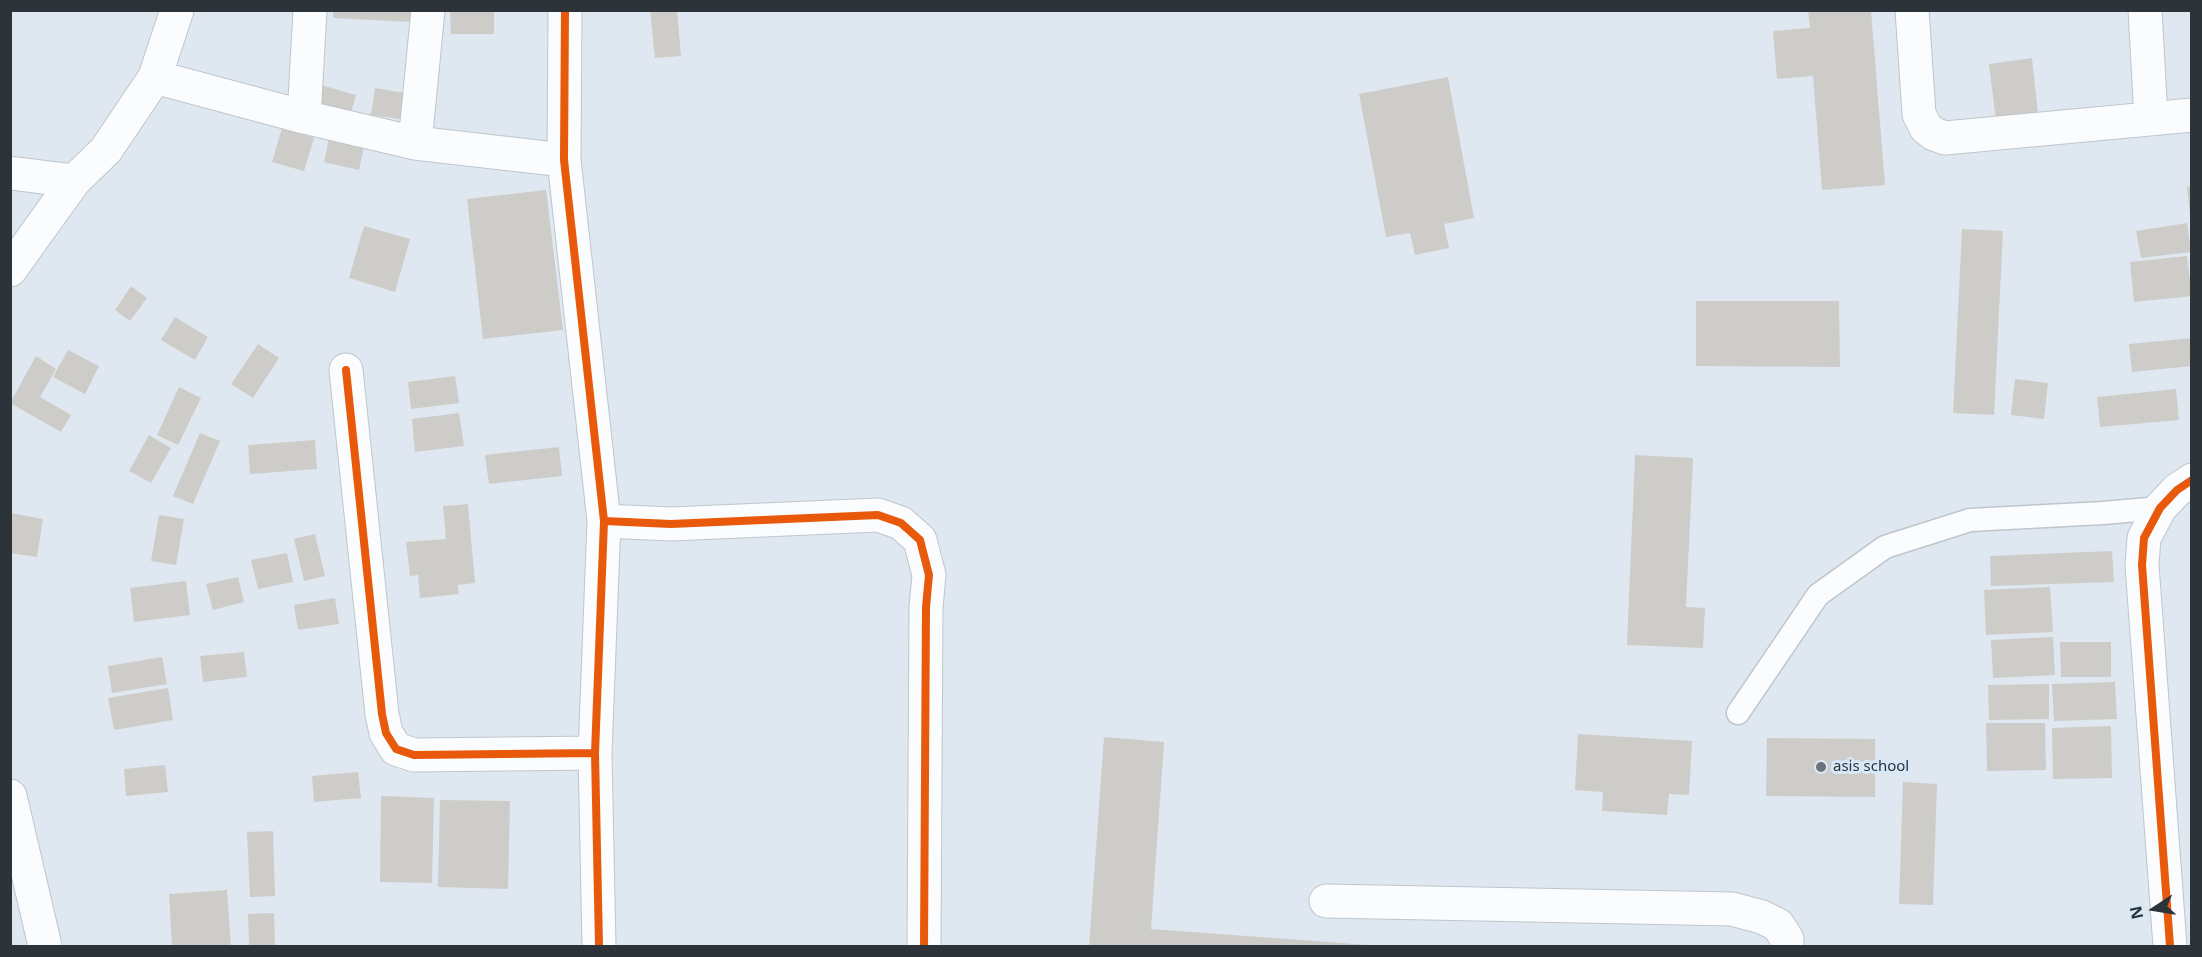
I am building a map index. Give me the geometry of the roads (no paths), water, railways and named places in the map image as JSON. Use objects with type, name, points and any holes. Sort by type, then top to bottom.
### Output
[{"type":"street","points":[[10,270],[74,181],[106,150],[155,77],[177,10]]},
{"type":"street","points":[[304,117],[310,10]]},
{"type":"street","points":[[415,143],[428,10]]},
{"type":"street","points":[[565,10],[564,160],[604,521],[595,753],[599,946]]},
{"type":"street","points":[[1912,10],[1918,114],[1926,128],[1934,134],[1945,138],[2192,116]]},
{"type":"street","points":[[2145,10],[2151,118]]},
{"type":"street","points":[[155,77],[304,117],[415,143],[564,160]]},
{"type":"street","points":[[10,173],[74,181]]},
{"type":"street","points":[[346,370],[382,714],[386,733],[396,749],[414,755],[595,753]]},
{"type":"street","points":[[2170,946],[2142,565],[2144,538],[2160,508],[2177,490],[2192,480]]},
{"type":"street","points":[[604,521],[670,524],[878,515],[901,523],[920,540],[929,574],[926,607],[924,946]]},
{"type":"street","points":[[10,796],[45,946]]},
{"type":"street","points":[[1326,901],[1732,909],[1762,917],[1778,925],[1787,939],[1787,946]]},
{"type":"lane","points":[[1738,713],[1818,595],[1885,547],[1970,520],[2160,508]]},
{"type":"place","name":"asis school","points":[[1821,767]]}]
